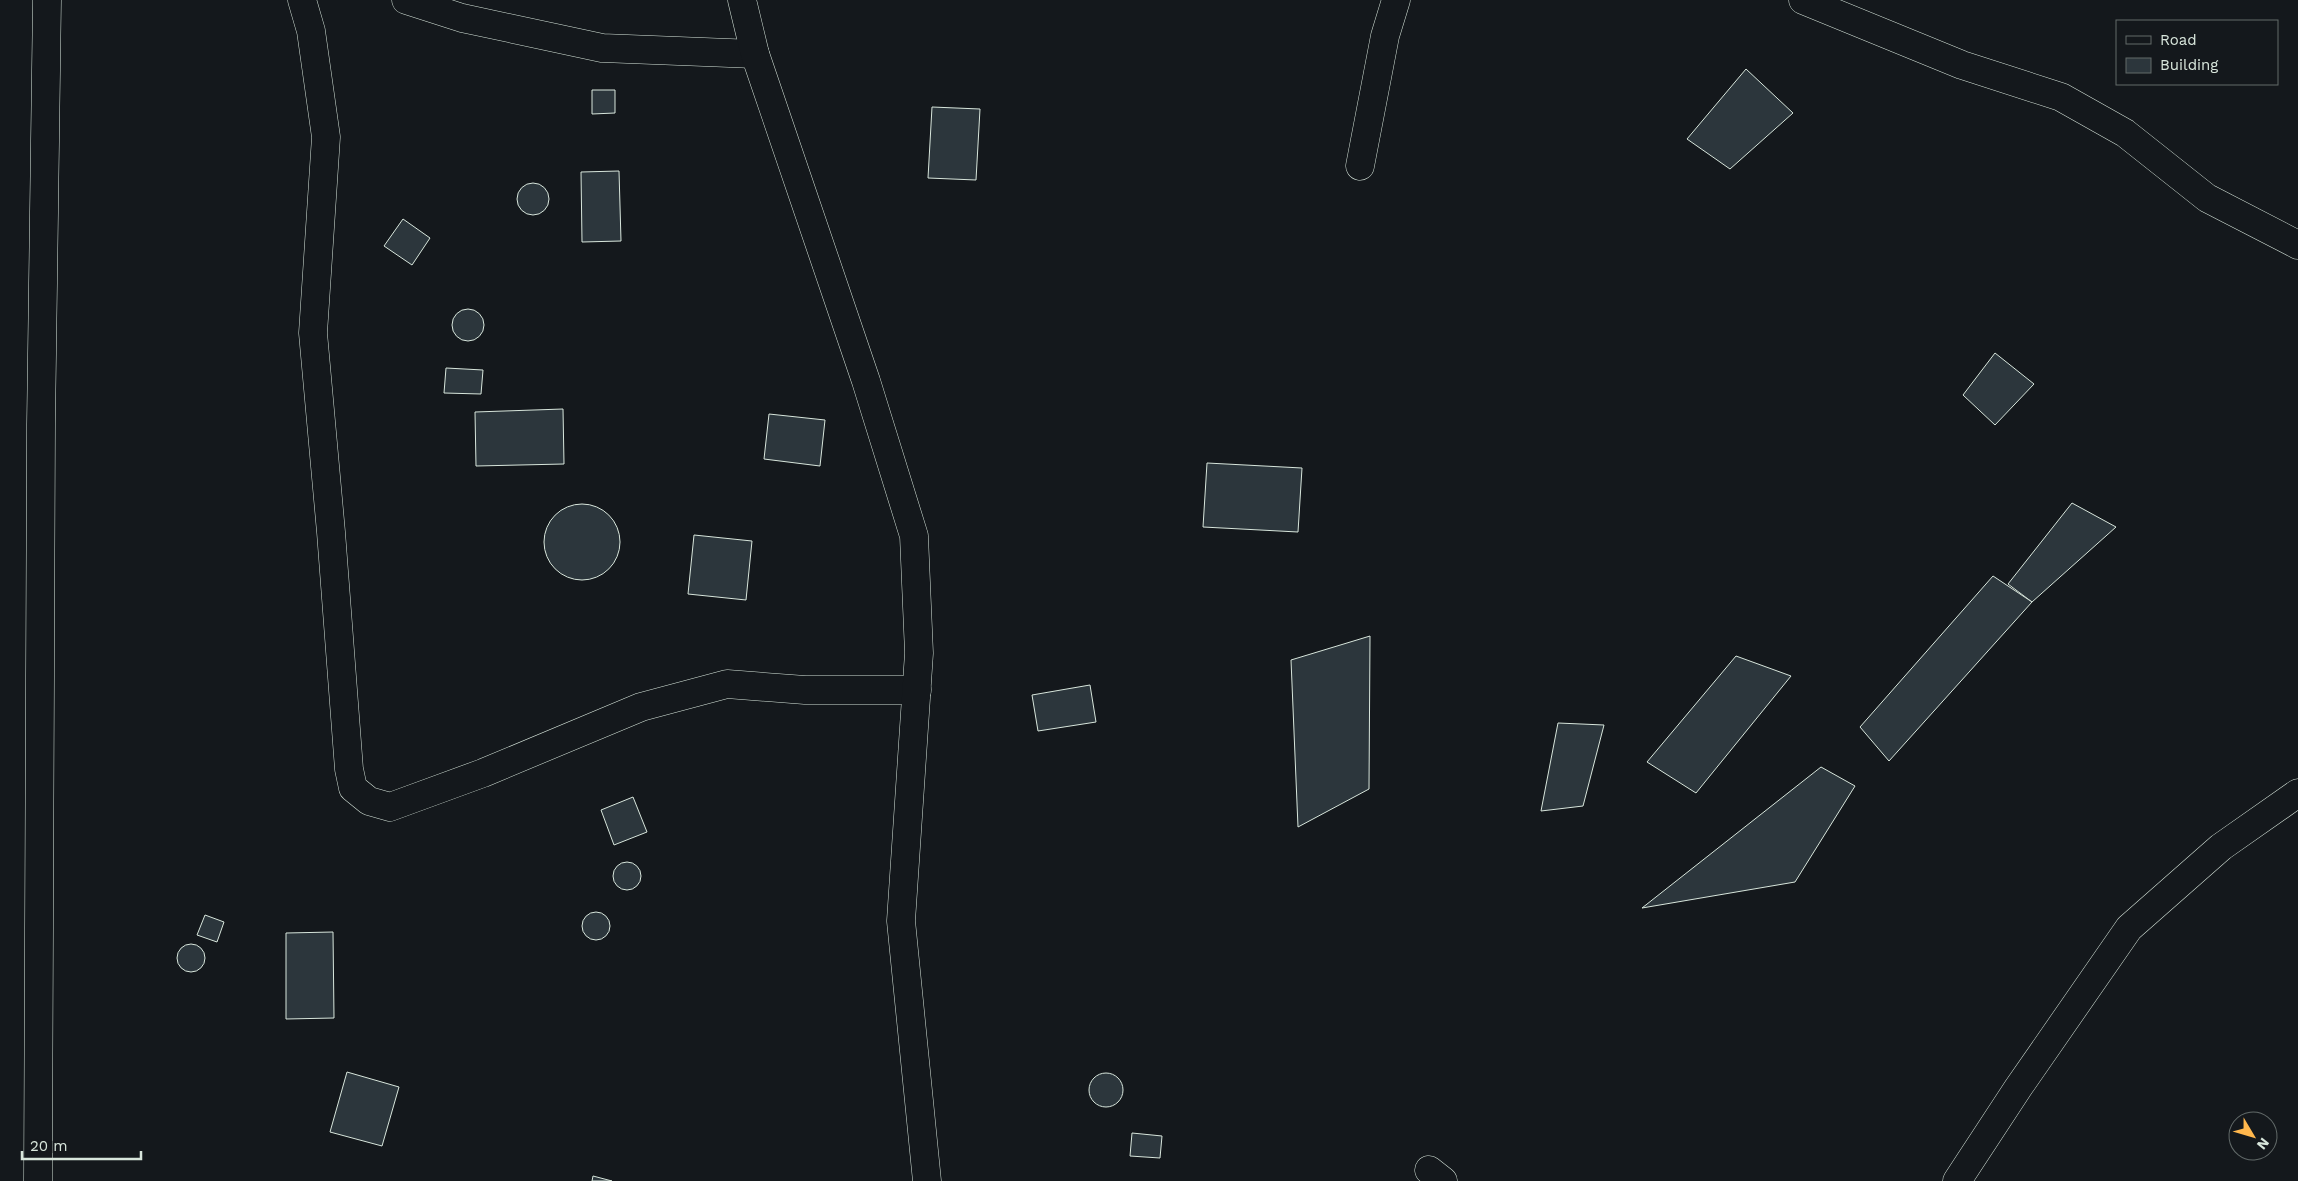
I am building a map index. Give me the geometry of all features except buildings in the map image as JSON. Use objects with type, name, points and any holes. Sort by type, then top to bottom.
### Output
[{"type":"street","points":[[38,1181],[41,435],[46,0]]},
{"type":"street","points":[[302,0],[311,31],[326,137],[313,333],[331,532],[349,769],[354,788],[369,801],[390,806],[483,773],[641,707],[727,684],[805,690],[917,690]]},
{"type":"street","points":[[406,0],[462,18],[602,48],[755,54]]},
{"type":"street","points":[[742,0],[755,54],[866,381],[914,536],[919,653],[901,921],[927,1181]]},
{"type":"street","points":[[1360,166],[1385,36],[1396,0]]},
{"type":"street","points":[[1803,0],[1962,65],[2061,97],[2126,132],[2207,198],[2298,246]]},
{"type":"street","points":[[1957,1181],[2018,1088],[2129,928],[2221,847],[2298,793]]}]
